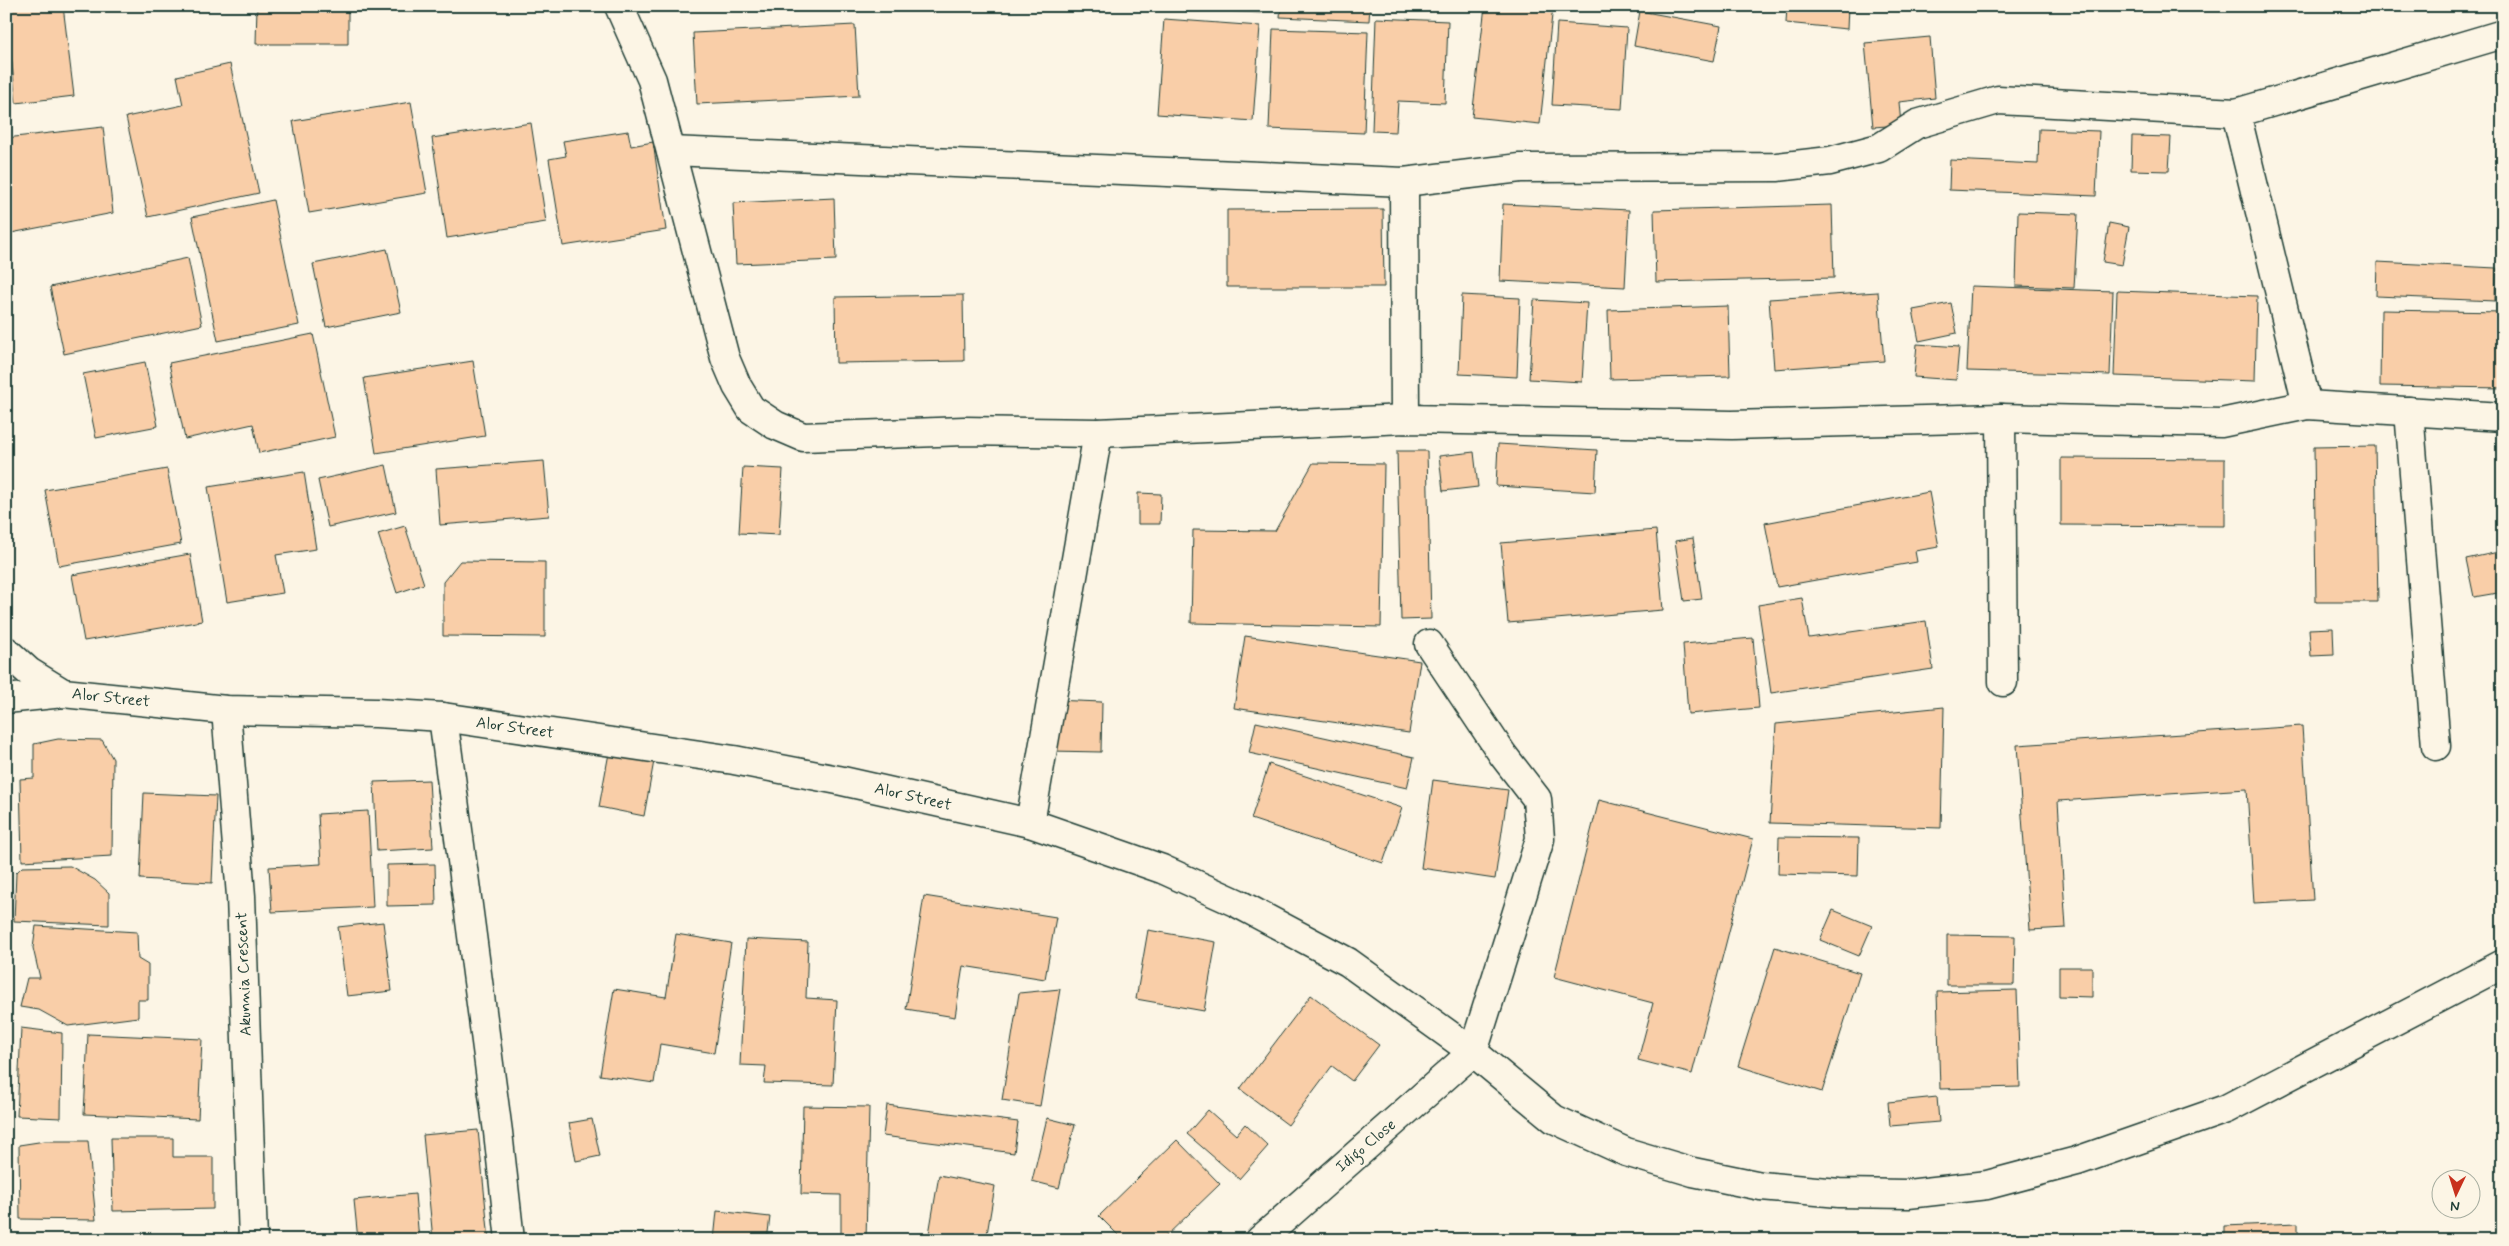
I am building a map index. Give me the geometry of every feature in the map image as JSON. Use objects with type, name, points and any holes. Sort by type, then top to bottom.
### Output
[{"type":"street","points":[[619,6],[652,80],[725,358],[737,386],[751,409],[775,425],[803,437],[964,431],[1098,433],[1405,420],[1732,425],[2001,418],[2221,423],[2307,404],[2503,417]]},
{"type":"street","points":[[671,151],[1404,182],[1520,168],[1777,167],[1830,161],[1879,148],[1917,124],[1998,100],[2236,113],[2503,34]]},
{"type":"street","points":[[2236,113],[2307,404]]},
{"type":"street","points":[[1404,182],[1405,420]]},
{"type":"street","points":[[2409,411],[2436,746]]},
{"type":"street","points":[[2001,418],[2002,682]]},
{"type":"street","points":[[1030,823],[1098,433]]},
{"type":"street","points":[[1429,644],[1503,755],[1537,799],[1540,839],[1473,1052]]},
{"type":"street","name":"Alor Street","points":[[6,651],[29,672],[63,693],[226,710],[376,712],[442,717],[734,760],[838,780],[1030,823],[1162,869],[1237,903],[1348,962],[1473,1052],[1554,1119],[1626,1152],[1693,1172],[1761,1186],[1840,1193],[1908,1194],[1987,1185],[2077,1161],[2226,1109],[2503,964]]},
{"type":"street","points":[[6,699],[63,693]]},
{"type":"street","name":"Akunnia Crescent","points":[[226,710],[241,896],[253,1240]]},
{"type":"street","points":[[442,717],[498,1132],[510,1240]]},
{"type":"street","name":"Idigo Close","points":[[1260,1240],[1473,1052]]},
{"type":"building","points":[[6,6],[63,6],[74,96],[16,103]]},
{"type":"building","points":[[257,6],[348,6],[348,44],[256,44]]},
{"type":"building","points":[[1161,6],[1261,6],[1261,13],[1161,8]]},
{"type":"building","points":[[1281,6],[1370,6],[1369,21],[1280,17]]},
{"type":"building","points":[[1485,6],[1553,6],[1540,124],[1472,117]]},
{"type":"building","points":[[1787,6],[1848,6],[1847,29],[1786,23]]},
{"type":"building","points":[[1640,11],[1721,26],[1714,61],[1634,46]]},
{"type":"building","points":[[1376,18],[1448,21],[1445,103],[1398,101],[1396,132],[1372,131]]},
{"type":"building","points":[[1164,19],[1260,26],[1253,121],[1157,114]]},
{"type":"building","points":[[1557,23],[1627,28],[1622,109],[1552,105]]},
{"type":"building","points":[[855,25],[859,96],[697,104],[693,33]]},
{"type":"building","points":[[1273,29],[1368,32],[1364,133],[1269,129]]},
{"type":"building","points":[[1930,37],[1935,98],[1899,102],[1901,125],[1873,127],[1865,43]]},
{"type":"building","points":[[230,64],[259,193],[148,217],[126,117],[183,105],[177,76]]},
{"type":"building","points":[[411,102],[427,193],[309,213],[293,121]]},
{"type":"building","points":[[531,123],[546,222],[447,238],[432,138]]},
{"type":"building","points":[[103,127],[113,213],[6,234],[6,138]]},
{"type":"building","points":[[2039,129],[2099,131],[2096,196],[1949,190],[1950,160],[2038,164]]},
{"type":"building","points":[[628,131],[631,146],[653,142],[666,230],[563,246],[549,159],[566,156],[563,141]]},
{"type":"building","points":[[2132,136],[2171,137],[2169,171],[2131,170]]},
{"type":"building","points":[[834,198],[836,260],[736,264],[733,203]]},
{"type":"building","points":[[273,200],[299,325],[218,341],[192,217]]},
{"type":"building","points":[[1503,204],[1629,210],[1625,287],[1500,281]]},
{"type":"building","points":[[1832,205],[1834,278],[1656,282],[1654,210]]},
{"type":"building","points":[[1383,209],[1384,287],[1227,287],[1227,210]]},
{"type":"building","points":[[2018,212],[2078,214],[2074,288],[2016,286]]},
{"type":"building","points":[[2109,223],[2129,227],[2122,265],[2103,262]]},
{"type":"building","points":[[387,249],[401,312],[326,327],[313,264]]},
{"type":"building","points":[[188,258],[202,325],[64,354],[50,287]]},
{"type":"building","points":[[2377,262],[2496,268],[2495,301],[2376,296]]},
{"type":"building","points":[[1971,286],[2113,291],[2110,375],[1967,371]]},
{"type":"building","points":[[2117,291],[2257,296],[2255,381],[2114,376]]},
{"type":"building","points":[[1878,292],[1884,361],[1774,369],[1769,299]]},
{"type":"building","points":[[963,295],[964,361],[836,363],[835,297]]},
{"type":"building","points":[[1462,295],[1520,298],[1517,377],[1459,374]]},
{"type":"building","points":[[1534,300],[1587,303],[1582,382],[1529,379]]},
{"type":"building","points":[[1951,303],[1957,333],[1919,341],[1913,310]]},
{"type":"building","points":[[1728,306],[1730,376],[1610,379],[1608,310]]},
{"type":"building","points":[[2381,310],[2503,312],[2503,388],[2380,386]]},
{"type":"building","points":[[313,334],[335,437],[259,453],[253,424],[185,439],[169,363]]},
{"type":"building","points":[[1917,344],[1959,347],[1956,380],[1914,377]]},
{"type":"building","points":[[473,361],[485,436],[376,453],[364,378]]},
{"type":"building","points":[[145,362],[158,426],[96,438],[83,374]]},
{"type":"building","points":[[1498,444],[1597,450],[1595,492],[1496,486]]},
{"type":"building","points":[[2375,446],[2378,602],[2316,602],[2314,447]]},
{"type":"building","points":[[1397,451],[1427,451],[1431,619],[1401,620]]},
{"type":"building","points":[[1474,452],[1478,487],[1443,491],[1439,456]]},
{"type":"building","points":[[2061,458],[2225,459],[2225,526],[2061,525]]},
{"type":"building","points":[[544,461],[549,516],[440,525],[436,469]]},
{"type":"building","points":[[1313,463],[1384,464],[1381,627],[1191,623],[1193,530],[1275,531]]},
{"type":"building","points":[[386,465],[396,512],[328,527],[318,480]]},
{"type":"building","points":[[743,467],[783,469],[779,535],[739,533]]},
{"type":"building","points":[[167,469],[181,544],[59,566],[45,490]]},
{"type":"building","points":[[304,472],[316,549],[276,555],[283,593],[227,602],[208,487]]},
{"type":"building","points":[[1929,492],[1939,547],[1915,551],[1917,562],[1777,587],[1765,523]]},
{"type":"building","points":[[1138,493],[1161,494],[1160,524],[1138,524]]},
{"type":"building","points":[[405,526],[424,584],[397,593],[378,534]]},
{"type":"building","points":[[1656,530],[1663,610],[1508,623],[1501,543]]},
{"type":"building","points":[[1693,538],[1702,599],[1684,601],[1675,541]]},
{"type":"building","points":[[2503,551],[2503,592],[2474,597],[2466,559]]},
{"type":"building","points":[[190,554],[202,621],[84,641],[72,575]]},
{"type":"building","points":[[460,561],[545,562],[545,637],[443,636],[443,582]]},
{"type":"building","points":[[1802,598],[1809,638],[1926,621],[1933,669],[1771,693],[1758,605]]},
{"type":"building","points":[[2333,628],[2334,655],[2311,656],[2309,629]]},
{"type":"building","points":[[1245,636],[1420,661],[1409,733],[1234,708]]},
{"type":"building","points":[[1753,638],[1759,708],[1688,714],[1683,644]]},
{"type":"building","points":[[1052,700],[1102,702],[1101,752],[1051,751]]},
{"type":"building","points":[[1944,707],[1941,828],[1770,823],[1776,724]]},
{"type":"building","points":[[1256,722],[1414,757],[1407,788],[1249,753]]},
{"type":"building","points":[[2302,726],[2313,900],[2254,903],[2247,789],[2058,801],[2066,928],[2030,930],[2017,745]]},
{"type":"building","points":[[58,739],[102,740],[113,759],[112,856],[22,861],[20,779],[34,778],[34,744]]},
{"type":"building","points":[[609,753],[654,761],[644,816],[599,807]]},
{"type":"building","points":[[1269,764],[1402,808],[1383,863],[1251,819]]},
{"type":"building","points":[[429,780],[433,848],[377,851],[374,782]]},
{"type":"building","points":[[1433,780],[1508,790],[1495,879],[1421,868]]},
{"type":"building","points":[[144,793],[216,796],[212,883],[140,879]]},
{"type":"building","points":[[1599,800],[1753,839],[1692,1074],[1638,1060],[1653,1003],[1554,977]]},
{"type":"building","points":[[368,811],[373,907],[272,912],[269,867],[321,864],[318,814]]},
{"type":"building","points":[[1779,837],[1859,838],[1858,876],[1778,874]]},
{"type":"building","points":[[435,864],[436,905],[387,906],[387,865]]},
{"type":"building","points":[[70,866],[95,880],[109,893],[109,925],[14,921],[16,873],[22,867]]},
{"type":"building","points":[[924,896],[1056,917],[1045,979],[963,966],[955,1017],[906,1009]]},
{"type":"building","points":[[1833,910],[1872,926],[1859,956],[1820,940]]},
{"type":"building","points":[[383,922],[392,991],[347,996],[338,927]]},
{"type":"building","points":[[36,926],[137,932],[138,959],[148,965],[148,1000],[138,1000],[138,1017],[68,1026],[39,1010],[20,1007],[27,978],[40,978],[33,948]]},
{"type":"building","points":[[1148,930],[1216,942],[1204,1011],[1136,999]]},
{"type":"building","points":[[676,934],[731,943],[714,1053],[660,1044],[654,1083],[600,1075],[614,989],[666,997]]},
{"type":"building","points":[[1947,935],[2015,936],[2014,985],[1947,985]]},
{"type":"building","points":[[746,939],[808,942],[806,998],[837,1000],[833,1085],[764,1083],[766,1066],[740,1065]]},
{"type":"building","points":[[1775,947],[1860,973],[1822,1092],[1738,1066]]},
{"type":"building","points":[[2059,967],[2092,967],[2092,997],[2059,996]]},
{"type":"building","points":[[1060,989],[1040,1106],[1002,1100],[1019,993]]},
{"type":"building","points":[[2017,990],[2020,1087],[1940,1089],[1937,992]]},
{"type":"building","points":[[1311,995],[1379,1045],[1352,1081],[1332,1066],[1288,1125],[1240,1089]]},
{"type":"building","points":[[21,1028],[62,1033],[61,1118],[17,1116]]},
{"type":"building","points":[[88,1034],[202,1039],[198,1119],[84,1114]]},
{"type":"building","points":[[1937,1097],[1939,1122],[1890,1126],[1888,1102]]},
{"type":"building","points":[[887,1105],[1018,1122],[1014,1153],[883,1136]]},
{"type":"building","points":[[803,1106],[869,1107],[866,1240],[841,1240],[841,1195],[801,1194]]},
{"type":"building","points":[[1208,1110],[1236,1135],[1245,1124],[1268,1146],[1239,1179],[1187,1134]]},
{"type":"building","points":[[1047,1118],[1075,1125],[1059,1188],[1032,1181]]},
{"type":"building","points":[[592,1119],[600,1156],[576,1161],[569,1123]]},
{"type":"building","points":[[478,1130],[489,1240],[433,1240],[423,1135]]},
{"type":"building","points":[[111,1138],[173,1138],[173,1157],[213,1157],[213,1209],[113,1211]]},
{"type":"building","points":[[1177,1140],[1220,1184],[1162,1240],[1123,1240],[1099,1216]]},
{"type":"building","points":[[45,1141],[88,1141],[96,1220],[20,1219],[19,1145]]},
{"type":"building","points":[[939,1175],[995,1186],[986,1240],[928,1240]]},
{"type":"building","points":[[415,1194],[419,1240],[358,1240],[354,1200]]},
{"type":"building","points":[[717,1211],[770,1217],[767,1240],[714,1240]]},
{"type":"building","points":[[2298,1223],[2298,1240],[2224,1240],[2224,1226]]}]
